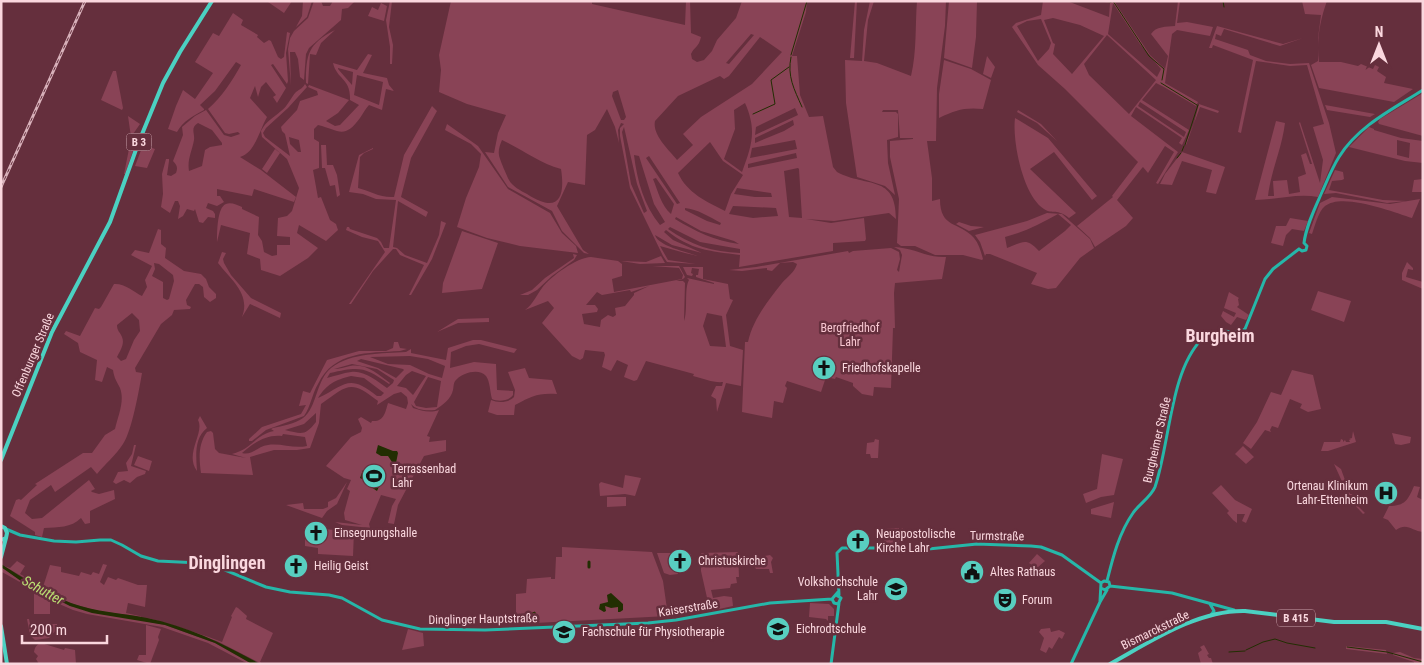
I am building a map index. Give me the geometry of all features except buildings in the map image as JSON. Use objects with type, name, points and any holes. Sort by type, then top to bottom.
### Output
[{"type":"main road","name":"Offenburger Straße","points":[[1,460],[52,332],[110,222],[138,144],[163,83],[212,1]]},
{"type":"main road","points":[[1,526],[6,529],[1,557]]},
{"type":"main road","name":"Bismarckstraße","points":[[1110,664],[1175,629],[1208,617],[1240,611]]},
{"type":"main road","name":"B 415","points":[[1240,611],[1334,622],[1392,623],[1423,629]]},
{"type":"main road","points":[[1,626],[7,664]]},
{"type":"street","points":[[1304,243],[1307,245],[1306,250],[1302,251],[1299,249],[1300,245],[1304,243],[1316,205],[1332,170],[1346,147],[1365,128],[1423,90]]},
{"type":"street","name":"Burgheimer Straße","points":[[1107,581],[1115,549],[1125,525],[1132,513],[1154,489],[1181,377],[1190,354],[1201,340],[1212,332],[1226,330],[1242,331],[1247,325],[1265,279],[1299,249]]},
{"type":"street","name":"Dinglinger Hauptstraße","points":[[6,529],[20,535],[54,541],[111,540],[142,556],[158,561],[207,563],[266,587],[290,592],[337,596],[382,620],[414,628],[462,630],[545,627]]},
{"type":"street","name":"Dinglinger Hauptstraße","points":[[4,538],[20,535]]},
{"type":"street","name":"Turmstraße","points":[[838,594],[839,550],[842,548],[882,548],[908,551],[978,544],[1041,547],[1062,556],[1101,586]]},
{"type":"street","points":[[1100,602],[1101,586],[1107,581],[1110,586]]},
{"type":"street","points":[[1101,586],[1107,590]]},
{"type":"street","points":[[1071,664],[1100,602],[1110,586]]},
{"type":"street","points":[[1110,586],[1172,593],[1240,611]]},
{"type":"street","points":[[831,664],[838,603],[841,599],[838,594],[832,599],[838,603]]},
{"type":"street","name":"Kaiserstraße","points":[[545,627],[648,623],[676,620],[770,603],[832,599]]},
{"type":"street","points":[[1209,603],[1222,614]]},
{"type":"street","points":[[1208,617],[1214,610],[1209,603]]},
{"type":"street","points":[[1217,606],[1222,614]]},
{"type":"green space","points":[[268,1],[292,1],[284,13]]},
{"type":"green space","points":[[303,1],[312,1],[307,17],[296,27],[302,16]]},
{"type":"green space","points":[[314,1],[321,1],[323,6],[330,6],[333,1],[355,1],[348,8],[342,9],[341,20],[309,48],[306,54],[304,80],[300,77],[298,59],[295,52],[290,52],[291,86],[288,49],[290,38],[294,31],[308,18]]},
{"type":"green space","points":[[390,1],[392,1],[389,27],[393,45],[392,64],[390,64],[390,47],[386,20]]},
{"type":"green space","points":[[451,1],[592,1],[592,4],[685,25],[686,1],[690,1],[691,33],[701,37],[691,54],[692,59],[697,62],[704,60],[712,51],[717,40],[736,18],[742,1],[807,1],[806,12],[792,56],[797,56],[800,95],[809,117],[823,116],[833,167],[837,172],[848,177],[878,185],[885,189],[891,195],[895,205],[896,219],[889,213],[834,221],[806,219],[831,223],[864,218],[866,239],[865,241],[833,243],[833,251],[739,267],[740,255],[710,251],[692,246],[666,230],[664,232],[673,240],[702,253],[672,245],[655,235],[657,239],[667,245],[698,256],[660,246],[668,260],[696,264],[667,262],[630,188],[620,136],[620,128],[624,124],[621,123],[618,130],[619,143],[615,127],[607,109],[595,130],[587,135],[585,185],[568,182],[557,206],[583,250],[589,254],[584,253],[562,231],[552,211],[508,187],[485,152],[494,153],[498,133],[506,115],[467,104],[439,92],[441,70],[439,55]],"holes":[[[751,34],[754,35],[729,64],[726,63]],[[760,37],[782,52],[752,84],[701,117],[683,134],[693,145],[677,160],[656,132],[655,121],[678,96],[720,76],[724,79],[729,76]],[[618,90],[626,117],[624,120],[621,120],[612,96],[613,92]],[[745,103],[751,121],[752,138],[742,172],[724,159],[735,129],[734,110]],[[795,108],[798,115],[755,135],[756,127]],[[793,120],[794,125],[784,131],[755,143],[755,138]],[[624,127],[637,184],[647,211],[644,213],[631,184],[622,132]],[[502,140],[545,163],[561,169],[562,189],[557,201],[545,203],[537,200],[512,184],[499,157]],[[795,140],[797,149],[750,158],[752,148]],[[710,142],[723,161],[743,175],[731,194],[725,211],[692,191],[678,173]],[[796,153],[797,158],[748,168],[748,164]],[[634,155],[639,156],[654,204],[665,222],[660,225],[654,218],[639,183]],[[649,156],[680,203],[677,204],[646,158]],[[799,169],[802,218],[789,217],[784,171]],[[656,178],[674,204],[671,214],[662,202],[653,179]],[[737,188],[771,193],[772,197],[755,197],[734,194]],[[733,206],[776,208],[778,216],[753,218],[729,214]],[[685,208],[703,214],[721,223],[720,225],[707,221],[685,210]],[[676,217],[701,231],[739,244],[722,241],[675,219]],[[670,227],[700,242],[740,249],[740,253],[720,251],[693,243],[668,229]]]},
{"type":"green space","points":[[855,1],[857,1],[854,58],[850,58]]},
{"type":"green space","points":[[870,1],[874,1],[868,20],[864,61],[877,63],[911,76],[915,48],[917,1],[946,1],[945,26],[937,88],[936,141],[927,141],[932,178],[932,201],[940,199],[943,215],[947,220],[974,238],[980,248],[982,260],[963,255],[935,255],[915,246],[901,246],[897,243],[899,199],[890,157],[890,141],[913,139],[900,138],[898,110],[883,110],[882,112],[896,112],[898,114],[898,137],[887,140],[888,163],[895,195],[885,186],[857,177],[846,103],[845,60],[862,61],[864,30]]},
{"type":"green space","points":[[949,1],[977,1],[976,37],[972,68],[944,58]]},
{"type":"green space","points":[[1043,1],[1067,1],[1109,17],[1110,3],[1100,1],[1116,1],[1116,4],[1150,55],[1165,69],[1168,56],[1151,34],[1158,28],[1175,26],[1178,1],[1180,1],[1177,23],[1187,22],[1213,27],[1210,36],[1177,30],[1172,34],[1165,83],[1198,102],[1196,106],[1156,83],[1142,100],[1189,130],[1182,145],[1179,143],[1182,138],[1136,107],[1131,116],[1178,152],[1158,184],[1156,183],[1174,152],[1165,146],[1148,173],[1142,168],[1117,200],[1133,218],[1126,226],[1095,247],[1090,238],[1077,226],[1113,197],[1138,162],[1065,89],[1038,65],[1012,27],[1016,23],[1041,15]],"holes":[[[1113,3],[1140,44],[1161,69],[1157,77],[1108,34]],[[1053,18],[1080,25],[1104,36],[1072,74],[1053,54],[1055,44],[1044,20]],[[1041,19],[1051,43],[1049,49],[1038,61],[1017,26],[1027,21]],[[1107,35],[1156,80],[1129,114],[1089,75],[1084,64]],[[1140,102],[1186,132],[1184,137],[1138,106]]]},
{"type":"green space","points":[[1302,1],[1327,1],[1318,39],[1321,15],[1305,14]]},
{"type":"green space","points":[[381,3],[387,6],[384,21],[368,16],[372,7],[378,10]]},
{"type":"green space","points":[[233,13],[243,20],[241,25],[258,35],[257,37],[264,43],[269,40],[271,41],[278,57],[281,59],[284,57],[287,32],[290,33],[286,53],[287,84],[273,64],[271,65],[286,88],[277,103],[273,97],[276,95],[266,82],[261,87],[258,97],[255,86],[250,98],[267,117],[250,151],[240,157],[261,170],[296,197],[294,202],[254,189],[252,196],[217,189],[217,196],[220,196],[224,202],[217,206],[208,203],[206,208],[213,211],[215,218],[208,217],[203,223],[199,222],[195,209],[194,211],[187,209],[183,216],[178,219],[180,206],[178,201],[175,201],[170,213],[161,207],[163,194],[162,174],[166,159],[169,159],[167,175],[171,176],[176,173],[177,167],[173,161],[183,135],[182,127],[206,110],[224,135],[231,137],[240,134],[238,132],[225,133],[208,109],[222,94],[238,71],[241,65],[236,62],[215,91],[200,105],[204,110],[185,122],[177,132],[168,129],[183,90],[195,99],[213,73],[195,62],[213,33],[219,36]],"holes":[[[198,123],[212,130],[222,145],[205,150],[202,166],[189,171],[194,127]]]},
{"type":"green space","points":[[1217,26],[1283,44],[1303,38],[1280,46],[1224,29],[1221,36],[1216,34],[1215,39],[1248,50],[1250,55],[1266,61],[1290,64],[1309,63],[1329,123],[1336,153],[1318,197],[1302,196],[1255,200],[1276,121],[1285,123],[1268,196],[1274,196],[1273,181],[1287,180],[1289,194],[1300,192],[1298,177],[1306,174],[1301,155],[1306,153],[1310,164],[1312,164],[1300,122],[1320,183],[1323,160],[1313,127],[1324,124],[1307,65],[1290,66],[1256,61],[1241,133],[1238,132],[1253,60],[1213,45],[1212,48],[1209,48]]},
{"type":"green space","points":[[335,30],[321,43],[316,55],[310,54],[308,84],[306,83],[310,51],[319,40]]},
{"type":"green space","points":[[1318,47],[1319,62],[1341,62],[1358,66],[1361,64],[1373,69],[1375,65],[1379,67],[1377,71],[1386,77],[1384,83],[1413,89],[1394,102],[1319,88],[1311,65],[1318,61]]},
{"type":"green space","points":[[368,54],[372,55],[363,73],[387,78],[389,85],[394,91],[386,89],[382,110],[369,105],[350,129],[341,132],[318,125],[314,129],[314,139],[319,142],[319,168],[313,170],[318,198],[321,197],[330,220],[336,224],[338,230],[326,241],[299,225],[297,233],[318,248],[308,258],[280,276],[261,270],[260,259],[247,254],[250,233],[221,225],[217,242],[218,221],[221,210],[228,203],[242,207],[242,209],[259,217],[258,235],[262,241],[264,252],[272,256],[277,255],[277,245],[290,245],[290,237],[277,236],[278,218],[287,216],[292,211],[299,188],[287,159],[262,137],[261,131],[305,84],[307,87],[266,128],[263,133],[265,137],[290,156],[285,134],[281,127],[297,110],[300,101],[318,95],[317,91],[308,87],[309,85],[349,100],[338,113],[326,121],[335,126],[340,125],[359,105],[350,100],[348,87],[337,73],[333,63],[357,70]],"holes":[[[338,69],[353,72],[352,85]],[[357,75],[383,82],[379,105],[354,95]],[[289,137],[299,140],[301,152],[298,152],[290,144]]]},
{"type":"green space","points":[[987,56],[995,67],[991,78],[983,74]]},
{"type":"green space","points":[[944,60],[971,69],[991,80],[983,109],[971,108],[960,110],[939,118],[939,94]]},
{"type":"green space","points":[[113,71],[116,71],[122,110],[101,100]]},
{"type":"green space","points":[[1423,93],[1423,136],[1379,124],[1380,119]]},
{"type":"green space","points":[[1199,104],[1219,111],[1218,113],[1200,107],[1186,145],[1185,145],[1194,123]]},
{"type":"green space","points":[[1325,105],[1375,114],[1370,117],[1327,110]]},
{"type":"green space","points":[[432,106],[437,111],[411,158],[401,197],[428,212],[426,217],[398,201],[393,247],[397,248],[405,255],[427,263],[439,235],[441,221],[446,223],[432,259],[411,295],[409,295],[424,265],[400,255],[396,249],[393,249],[373,271],[351,304],[349,304],[385,252],[378,241],[346,230],[347,227],[377,238],[384,248],[389,248],[396,200],[376,199],[363,194],[349,192],[359,155],[373,148],[360,157],[358,188],[394,197],[404,155]]},
{"type":"green space","points":[[1018,110],[1041,124],[1057,141],[1037,123],[1017,112]]},
{"type":"green space","points":[[128,116],[140,124],[131,137]]},
{"type":"green space","points":[[1015,118],[1048,138],[1097,196],[1092,200],[1054,152],[1030,169],[1076,213],[1069,218],[1061,213],[1050,212],[1044,209],[1030,193],[1017,153]]},
{"type":"green space","points":[[447,124],[478,146],[508,189],[550,213],[562,233],[576,246],[578,253],[520,246],[487,238],[457,227],[466,198],[479,167],[481,154],[471,144],[445,130]]},
{"type":"green space","points":[[1369,127],[1401,138],[1423,141],[1423,163],[1405,161],[1349,147]],"holes":[[[1397,140],[1410,143],[1409,158],[1397,155]]]},
{"type":"green space","points":[[130,144],[135,145],[124,174]]},
{"type":"green space","points":[[143,145],[155,149],[147,168],[135,166]]},
{"type":"green space","points":[[321,145],[326,145],[327,165],[333,165],[337,175],[340,195],[337,197],[335,185],[330,186],[325,168],[322,168]]},
{"type":"green space","points":[[275,149],[280,153],[267,173],[262,169]]},
{"type":"green space","points":[[1182,152],[1225,167],[1216,194],[1206,192],[1212,170],[1182,161],[1172,185],[1160,184],[1165,174]]},
{"type":"green space","points":[[1335,170],[1343,172],[1344,179],[1332,181],[1329,190],[1383,200],[1406,201],[1387,203],[1336,193],[1324,194]]},
{"type":"green space","points":[[1423,179],[1423,192],[1412,192],[1414,180]]},
{"type":"green space","points":[[1332,197],[1390,204],[1420,199],[1412,218],[1368,204],[1343,201],[1333,202],[1325,206],[1319,215],[1312,234],[1309,233],[1320,203]]},
{"type":"green space","points":[[1047,213],[1062,214],[1090,239],[1094,248],[1080,258],[1056,288],[1048,289],[1031,284],[1037,273],[990,254],[985,256],[980,242],[975,235],[1027,221]],"holes":[[[1058,214],[1071,225],[1039,251],[1027,242],[1007,248],[1005,237],[1019,233]]]},
{"type":"green space","points":[[1290,218],[1308,221],[1304,231],[1292,229],[1286,235],[1283,246],[1271,243],[1276,226],[1286,226]]},
{"type":"green space","points":[[959,222],[971,226],[984,227],[969,231],[956,224]]},
{"type":"green space","points":[[158,229],[161,230],[161,244],[166,248],[165,258],[184,271],[201,274],[216,294],[216,298],[210,302],[204,297],[203,287],[195,284],[186,300],[187,305],[191,307],[190,309],[174,310],[172,315],[161,324],[135,368],[136,372],[142,373],[135,410],[126,438],[114,456],[97,474],[91,467],[55,492],[51,485],[30,500],[25,513],[32,519],[42,518],[89,480],[95,489],[92,492],[99,494],[114,490],[115,499],[90,511],[90,523],[85,524],[81,518],[73,524],[44,528],[42,537],[35,535],[35,532],[10,516],[16,500],[21,500],[37,485],[35,484],[83,453],[92,453],[105,435],[115,429],[122,398],[113,370],[107,367],[102,382],[95,380],[97,360],[80,352],[78,343],[64,334],[66,331],[80,336],[95,308],[99,309],[101,307],[114,284],[125,286],[142,296],[147,287],[145,280],[152,266],[131,255],[135,250],[149,253]],"holes":[[[154,263],[159,264],[173,275],[174,281],[169,299],[167,300],[163,298],[163,282],[152,276],[155,269]],[[132,313],[139,320],[140,331],[126,359],[121,361],[117,357],[123,340],[117,325]]]},
{"type":"green space","points":[[462,231],[498,243],[482,289],[442,293],[443,283]]},
{"type":"green space","name":"Bergfriedhof Lahr","points":[[894,247],[946,257],[942,279],[895,283],[895,328],[893,328],[891,388],[874,387],[873,396],[862,394],[853,386],[853,383],[836,377],[835,379],[826,377],[821,392],[787,381],[783,403],[774,401],[772,418],[742,412],[745,342],[748,342],[753,326],[771,297],[793,272],[797,264],[793,262],[780,263],[772,271],[767,270],[767,268],[742,271],[729,270],[848,251],[849,253],[853,251],[891,248],[899,252],[900,259],[897,270],[899,272],[902,255],[900,250]]},
{"type":"green space","points":[[222,252],[226,253],[223,259],[231,275],[251,298],[281,313],[280,318],[250,304],[242,317],[244,301],[242,294],[234,281],[218,263]]},
{"type":"green space","points":[[573,254],[577,255],[574,260],[537,290],[528,295],[520,295],[532,290],[545,278],[574,258]]},
{"type":"green space","points":[[661,256],[665,263],[640,264],[621,261],[646,262]]},
{"type":"green space","points":[[591,257],[618,261],[622,264],[622,276],[612,279],[614,292],[682,279],[683,275],[679,268],[652,266],[679,266],[685,277],[683,279],[676,281],[683,281],[685,283],[684,321],[689,280],[687,278],[714,283],[696,277],[699,269],[692,268],[692,276],[687,275],[683,267],[703,267],[703,279],[728,284],[730,299],[733,300],[726,315],[730,346],[743,350],[741,386],[726,383],[717,412],[716,399],[711,396],[716,386],[722,386],[723,382],[693,376],[694,374],[646,361],[637,380],[634,381],[624,377],[628,365],[617,360],[611,371],[602,367],[604,352],[585,350],[583,358],[580,360],[572,356],[542,323],[554,308],[548,301],[525,310],[551,279],[564,268]],"holes":[[[649,286],[634,293],[625,306],[615,308],[616,315],[613,317],[608,315],[601,320],[600,327],[584,324],[582,314],[597,312],[598,309],[595,305],[586,305],[597,292],[602,295],[630,290],[631,292]],[[707,313],[722,316],[726,347],[710,346],[703,326]]]},
{"type":"green space","points":[[1407,262],[1413,270],[1408,269],[1406,277],[1423,282],[1423,289],[1402,280],[1402,273]]},
{"type":"green space","points":[[1318,291],[1351,301],[1344,322],[1311,310]]},
{"type":"green space","points":[[1229,292],[1239,298],[1239,305],[1237,307],[1249,315],[1246,320],[1237,317],[1231,325],[1221,316],[1223,311],[1234,317],[1236,313],[1224,308]]},
{"type":"green space","points":[[489,318],[489,322],[458,323],[437,332],[458,319]]},
{"type":"green space","points":[[473,340],[481,340],[517,349],[514,353],[479,344],[466,346],[451,352],[450,368],[474,362],[496,364],[497,390],[513,391],[513,395],[509,399],[492,399],[486,376],[479,372],[471,372],[456,380],[449,399],[435,410],[422,410],[411,404],[413,408],[423,411],[439,410],[427,436],[430,437],[429,442],[446,440],[446,451],[424,456],[398,505],[394,524],[388,523],[392,506],[396,499],[381,495],[369,524],[370,528],[342,525],[335,522],[362,525],[345,520],[344,513],[350,491],[347,489],[351,480],[344,478],[326,466],[351,437],[361,432],[362,428],[358,419],[361,417],[371,423],[372,421],[379,420],[382,418],[388,403],[406,409],[407,397],[401,392],[394,394],[377,405],[378,401],[355,387],[344,389],[321,404],[319,423],[310,448],[274,450],[250,457],[253,475],[201,473],[201,447],[207,432],[211,431],[213,433],[215,449],[219,453],[246,458],[232,454],[239,452],[262,436],[274,431],[271,429],[303,418],[311,408],[322,379],[331,368],[339,363],[358,356],[406,352],[411,349],[411,353],[446,360],[448,348]],"holes":[[[410,356],[428,359],[445,366],[442,378],[410,365],[388,364],[370,357]],[[361,359],[404,370],[396,378],[378,368],[357,361]],[[352,364],[377,369],[394,380],[393,383],[387,388],[370,377],[356,372],[327,378],[330,373],[356,369],[368,371],[390,383],[372,370],[361,366],[334,369]],[[412,371],[426,376],[413,395],[406,388],[397,386]],[[351,376],[364,378],[384,393],[381,396],[377,396],[353,383],[341,386],[318,398],[328,386],[340,379]],[[428,377],[441,381],[437,407],[426,408],[416,406],[414,402]],[[316,413],[316,422],[306,432],[299,433],[285,430],[304,424]],[[283,434],[305,437],[307,446],[268,445],[246,454],[242,453],[260,440],[282,436]]]},
{"type":"green space","points":[[394,342],[398,342],[400,348],[407,349],[353,356],[333,365],[318,384],[304,416],[266,430],[252,441],[249,441],[262,427],[301,414],[306,405],[299,406],[303,391],[310,393],[327,360],[359,351],[386,351],[393,348]]},
{"type":"green space","points":[[525,368],[529,378],[552,380],[557,394],[544,394],[526,399],[515,405],[514,415],[497,415],[488,412],[491,400],[503,402],[514,397],[515,390],[508,372]]},
{"type":"green space","points":[[1292,370],[1313,375],[1321,409],[1308,412],[1300,408],[1302,404],[1290,399],[1278,428],[1272,426],[1271,432],[1265,430],[1251,449],[1243,443],[1257,422],[1271,392],[1281,395]]},
{"type":"green space","points":[[200,416],[207,428],[198,442],[196,453],[197,471],[194,464],[193,451],[199,431],[198,420]]},
{"type":"green space","points":[[1353,431],[1356,442],[1328,451],[1321,451],[1324,442],[1340,442],[1341,439],[1343,442],[1345,440],[1350,442],[1349,440],[1351,440],[1349,439],[1352,438]]},
{"type":"green space","points":[[1392,433],[1411,437],[1410,443],[1395,444]]},
{"type":"green space","points":[[875,439],[879,440],[878,458],[871,458],[870,454],[866,454],[867,443],[874,442]]},
{"type":"green space","points":[[134,445],[136,445],[131,466],[146,471],[145,474],[137,477],[130,483],[124,480],[116,484],[113,482],[118,472],[128,471],[126,463],[132,454]]},
{"type":"green space","points":[[1243,446],[1254,457],[1246,464],[1235,454]]},
{"type":"green space","points":[[1102,454],[1123,459],[1114,495],[1101,497],[1086,503],[1083,494],[1097,489]]},
{"type":"green space","points":[[138,456],[152,461],[149,471],[134,465]]},
{"type":"green space","points":[[1334,464],[1341,469],[1350,494],[1352,494],[1355,503],[1365,513],[1363,514],[1351,501]]},
{"type":"green space","points":[[625,475],[641,478],[635,496],[625,494],[600,496],[599,484],[601,482],[623,488]]},
{"type":"green space","points":[[347,482],[337,504],[327,511],[322,518],[286,505],[303,503],[304,509],[323,509],[328,507],[328,502],[336,498]]},
{"type":"green space","points":[[1221,485],[1235,500],[1252,509],[1246,523],[1242,521],[1245,514],[1237,514],[1237,523],[1233,520],[1227,513],[1229,511],[1212,493]]},
{"type":"green space","points":[[1414,486],[1420,487],[1417,497],[1423,500],[1423,532],[1406,527],[1396,530],[1388,520],[1383,518],[1389,506],[1399,505],[1405,501]]},
{"type":"green space","points":[[607,497],[626,497],[626,506],[607,507]]},
{"type":"green space","points":[[1114,502],[1111,518],[1091,514],[1091,509]]},
{"type":"green space","points":[[305,528],[354,531],[353,556],[318,554],[318,548],[305,546]]},
{"type":"green space","points":[[899,528],[899,530],[903,528],[902,546],[884,544],[885,529]]},
{"type":"green space","points":[[562,547],[652,552],[663,581],[668,616],[516,624],[516,594],[526,593],[527,579],[551,577],[551,579],[555,579],[556,557],[562,557]]},
{"type":"green space","points":[[738,552],[739,577],[736,577],[737,583],[731,584],[730,588],[711,590],[713,598],[732,597],[733,606],[710,611],[701,571],[701,553]]},
{"type":"green space","points":[[657,553],[684,553],[684,555],[677,555],[674,559],[675,563],[678,563],[678,574],[670,575],[664,573]]},
{"type":"green space","points":[[1037,554],[1045,561],[1038,567],[1035,567],[1031,573],[1026,572],[1029,571],[1032,565],[1029,563]]},
{"type":"green space","points":[[770,555],[773,558],[771,562],[773,573],[770,573],[769,569],[756,569],[753,564],[744,564],[742,559],[753,558]]},
{"type":"green space","points":[[17,561],[25,566],[20,574],[43,587],[50,565],[61,567],[61,572],[79,576],[81,572],[91,575],[93,572],[99,574],[103,564],[107,565],[100,582],[104,585],[108,577],[116,580],[118,578],[138,585],[147,585],[145,607],[128,603],[126,613],[142,617],[98,611],[61,599],[4,566],[10,568]]},
{"type":"green space","points":[[3,568],[21,581],[70,606],[165,625],[215,643],[252,664],[248,664],[208,643],[162,627],[73,610],[2,572]]},
{"type":"green space","points":[[34,591],[50,601],[50,614],[34,614]]},
{"type":"green space","points":[[810,603],[829,604],[834,609],[834,616],[828,616],[828,621],[826,619],[809,617]]},
{"type":"green space","points":[[236,607],[247,616],[246,619],[273,633],[260,662],[262,664],[217,641],[146,618],[186,629],[222,642]]},
{"type":"green space","points":[[27,619],[29,619],[30,624],[57,624],[57,629],[49,638],[35,640],[30,635]]},
{"type":"green space","points":[[146,625],[161,629],[150,664],[137,660],[139,655],[146,655]]},
{"type":"green space","points":[[1050,628],[1051,632],[1059,630],[1065,633],[1062,639],[1059,637],[1052,649],[1049,647],[1046,653],[1040,650],[1044,638],[1039,632],[1041,629]]},
{"type":"green space","points":[[408,629],[423,633],[424,646],[402,650]]},
{"type":"green space","points":[[41,643],[64,650],[65,648],[75,650],[76,664],[39,664],[36,659],[38,656],[34,652],[36,646]]},
{"type":"green space","points":[[1204,645],[1209,654],[1207,655],[1211,658],[1213,664],[1201,664],[1198,653],[1202,650],[1200,647]]},
{"type":"green space","points":[[1346,646],[1386,650],[1387,654],[1346,649]]},
{"type":"green space","points":[[1400,652],[1414,658],[1423,659],[1423,664],[1414,664],[1414,662],[1393,655],[1393,653]]},
{"type":"water","points":[[378,445],[397,451],[396,463],[392,462],[388,456],[381,456],[376,453]]},
{"type":"water","points":[[363,470],[383,478],[377,491],[371,487],[373,484],[360,478]]},
{"type":"water","name":"Schutter","points":[[1,564],[26,580],[71,603],[162,621],[219,643],[260,664],[252,664],[215,643],[165,625],[92,613],[70,606],[21,581],[1,567]]},
{"type":"water","points":[[611,593],[623,604],[623,610],[620,612],[618,612],[618,607],[611,608],[605,606],[606,611],[604,612],[599,609],[600,604],[608,602],[607,595]]},
{"type":"waterway","points":[[791,55],[807,1]]},
{"type":"waterway","points":[[1101,1],[1111,2]]},
{"type":"waterway","points":[[1113,1],[1149,56],[1164,69],[1162,80]]},
{"type":"waterway","points":[[1223,1],[1224,7]]},
{"type":"waterway","points":[[791,57],[791,76],[802,107]]},
{"type":"waterway","points":[[753,114],[775,104],[771,80],[789,67]]},
{"type":"waterway","points":[[1161,83],[1197,105]]},
{"type":"waterway","points":[[1185,145],[1198,105]]},
{"type":"waterway","points":[[1182,151],[1184,146]]},
{"type":"waterway","points":[[1177,158],[1181,153]]},
{"type":"waterway","points":[[589,562],[589,567]]},
{"type":"waterway","points":[[528,615],[535,612],[535,622]]},
{"type":"waterway","points":[[1246,650],[1275,639],[1315,648]]},
{"type":"waterway","points":[[1347,647],[1387,652],[1423,662]]},
{"type":"waterway","points":[[1229,652],[1245,651]]},
{"type":"railway","points":[[1,187],[85,1]]},
{"type":"place","name":"Friedhofskapelle","points":[[824,368]]},
{"type":"place","name":"Terrassenbad Lahr","points":[[374,476]]},
{"type":"place","name":"Ortenau Klinikum Lahr-Ettenheim","points":[[1386,493]]},
{"type":"place","name":"Einsegnungshalle","points":[[316,533]]},
{"type":"place","name":"Neuapostolische Kirche Lahr","points":[[858,541]]},
{"type":"place","name":"Christuskirche","points":[[680,561]]},
{"type":"place","name":"Heilig Geist","points":[[296,566]]},
{"type":"place","name":"Altes Rathaus","points":[[972,572]]},
{"type":"place","name":"Volkshochschule Lahr","points":[[896,589]]},
{"type":"place","name":"Forum","points":[[1005,600]]},
{"type":"place","name":"Eichrodtschule","points":[[778,629]]},
{"type":"place","name":"Fachschule für Physiotherapie","points":[[564,632]]},
{"type":"district","name":"Burgheim","points":[[1220,335]]},
{"type":"district","name":"Dinglingen","points":[[227,562]]}]
